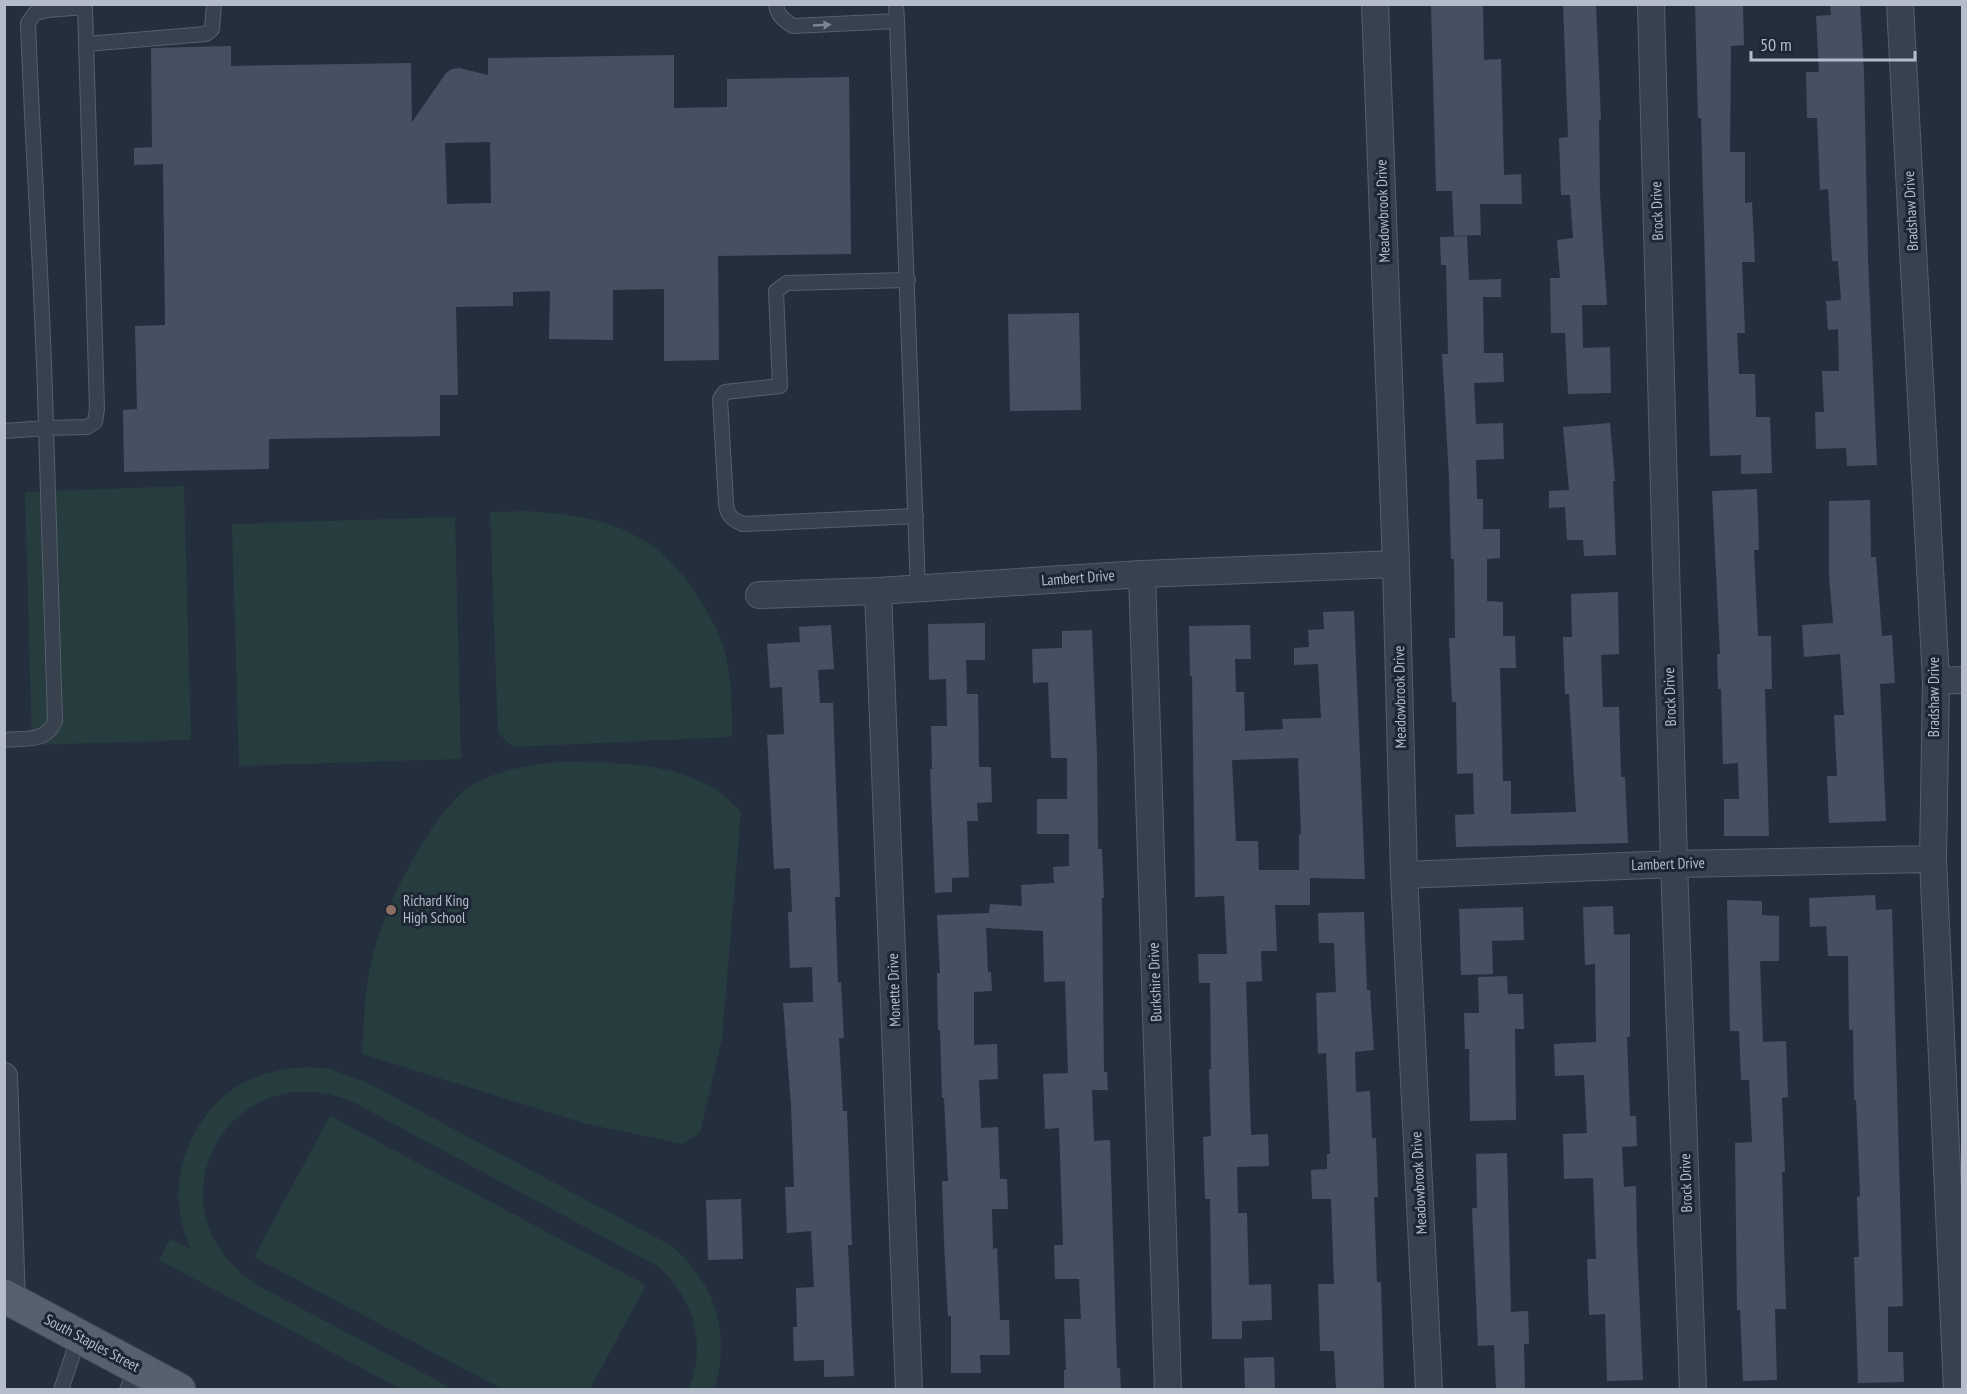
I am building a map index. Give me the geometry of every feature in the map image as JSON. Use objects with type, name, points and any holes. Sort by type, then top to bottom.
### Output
[{"type":"main road","name":"South Staples Street","points":[[8,1298],[79,1336],[132,1378],[179,1389]]},
{"type":"street","name":"Meadowbrook Drive","points":[[1376,4],[1396,564],[1404,875],[1429,1389]]},
{"type":"street","name":"Brock Drive","points":[[1651,4],[1674,864],[1694,1389]]},
{"type":"street","name":"Bradshaw Drive","points":[[1900,4],[1936,681],[1933,859],[1957,1389]]},
{"type":"street","name":"Lambert Drive","points":[[759,595],[918,589],[1142,574],[1396,564]]},
{"type":"street","name":"Burkshire Drive","points":[[1142,574],[1168,1389]]},
{"type":"street","name":"Monette Drive","points":[[878,591],[909,1389]]},
{"type":"street","points":[[1936,681],[1962,680]]},
{"type":"street","name":"Lambert Drive","points":[[1404,875],[1674,864],[1933,859]]},
{"type":"street","points":[[4,1076],[8,1298]]},
{"type":"lane","points":[[86,44],[206,34],[212,29],[214,4]]},
{"type":"lane","points":[[776,4],[776,11],[782,19],[793,26],[897,21]]},
{"type":"lane","points":[[896,4],[918,589]]},
{"type":"lane","points":[[4,431],[46,428],[87,427],[95,422],[97,409],[85,6],[35,13],[28,23],[35,189],[44,320],[46,428],[55,721],[51,730],[42,737],[4,740]]},
{"type":"lane","points":[[908,280],[787,283],[776,291],[780,386],[725,392],[720,399],[727,512],[733,520],[743,524],[916,516]]},
{"type":"lane","points":[[61,1389],[79,1336]]},
{"type":"green space","points":[[184,486],[191,740],[32,745],[25,492]]},
{"type":"green space","points":[[527,511],[578,516],[621,529],[653,547],[679,571],[705,608],[723,646],[730,680],[732,737],[513,747],[498,733],[490,512]]},
{"type":"green space","points":[[455,517],[461,759],[239,766],[232,524]]},
{"type":"green space","points":[[556,762],[618,763],[679,773],[717,790],[741,812],[722,1038],[700,1133],[682,1144],[587,1124],[362,1054],[369,972],[380,930],[407,870],[429,833],[455,800],[472,785],[502,772]]},
{"type":"green space","points":[[310,1067],[329,1069],[366,1082],[672,1246],[700,1277],[716,1311],[721,1348],[715,1389],[688,1389],[697,1355],[694,1322],[680,1292],[657,1266],[355,1103],[310,1092],[271,1097],[239,1116],[216,1145],[204,1179],[206,1216],[223,1253],[257,1285],[453,1389],[401,1389],[159,1260],[170,1239],[190,1249],[180,1213],[178,1193],[180,1173],[194,1134],[205,1117],[218,1102],[251,1079],[280,1070]]},
{"type":"green space","points":[[330,1116],[646,1285],[590,1389],[502,1389],[254,1257]]},
{"type":"building","points":[[1431,4],[1483,4],[1484,60],[1501,59],[1504,175],[1521,174],[1522,204],[1480,204],[1481,235],[1454,236],[1452,191],[1436,191]]},
{"type":"building","points":[[1563,4],[1596,4],[1601,120],[1599,120],[1600,194],[1607,305],[1582,305],[1583,348],[1610,347],[1611,393],[1568,394],[1565,333],[1551,333],[1550,278],[1560,278],[1557,240],[1573,238],[1570,195],[1561,195],[1559,138],[1568,137]]},
{"type":"building","points":[[1695,4],[1743,4],[1744,45],[1731,46],[1730,152],[1745,152],[1745,203],[1752,202],[1755,262],[1742,262],[1745,333],[1737,333],[1739,374],[1755,374],[1756,417],[1770,417],[1772,473],[1741,474],[1741,455],[1710,456],[1701,118],[1698,118]]},
{"type":"building","points":[[1830,4],[1860,4],[1877,465],[1847,466],[1846,448],[1816,449],[1815,412],[1824,412],[1822,371],[1839,371],[1838,329],[1828,330],[1826,301],[1841,300],[1838,261],[1832,261],[1828,189],[1820,190],[1817,118],[1807,118],[1806,72],[1819,72],[1816,16],[1831,15]]},
{"type":"building","points":[[231,46],[231,66],[411,63],[412,122],[446,73],[459,68],[488,75],[488,58],[674,55],[674,108],[727,107],[727,79],[849,77],[851,254],[718,256],[719,360],[664,361],[664,289],[613,290],[613,340],[549,339],[550,291],[513,292],[513,306],[456,307],[458,395],[440,395],[440,436],[269,439],[269,469],[124,472],[123,410],[137,409],[135,326],[165,325],[163,164],[134,165],[134,148],[152,147],[151,48]],"holes":[[[490,142],[491,203],[447,204],[445,143]]]},
{"type":"building","points":[[1467,236],[1469,280],[1501,279],[1501,297],[1483,297],[1484,353],[1503,353],[1504,382],[1474,383],[1476,424],[1503,423],[1504,459],[1476,460],[1477,499],[1483,499],[1483,529],[1500,529],[1500,558],[1487,559],[1487,601],[1503,602],[1503,636],[1515,636],[1516,668],[1500,668],[1503,781],[1511,781],[1511,814],[1576,812],[1569,694],[1565,694],[1563,637],[1572,637],[1571,594],[1618,592],[1619,654],[1601,655],[1603,707],[1619,707],[1621,777],[1625,777],[1628,843],[1456,847],[1455,815],[1474,814],[1473,773],[1457,774],[1456,702],[1452,702],[1449,638],[1455,638],[1454,559],[1451,559],[1442,354],[1448,354],[1446,265],[1441,265],[1440,237]]},
{"type":"building","points":[[1079,313],[1081,410],[1010,411],[1008,314]]},
{"type":"building","points":[[1610,423],[1615,481],[1613,481],[1616,555],[1584,556],[1583,540],[1567,540],[1565,507],[1549,508],[1549,491],[1569,490],[1563,427]]},
{"type":"building","points":[[1757,489],[1759,550],[1754,550],[1758,636],[1771,636],[1772,689],[1765,689],[1769,836],[1724,836],[1724,799],[1739,799],[1738,763],[1723,764],[1721,689],[1718,689],[1717,654],[1720,654],[1712,491]]},
{"type":"building","points":[[1870,500],[1871,557],[1876,557],[1882,636],[1892,635],[1895,683],[1880,684],[1886,821],[1829,823],[1827,776],[1837,776],[1834,715],[1844,715],[1840,654],[1804,657],[1802,625],[1833,623],[1829,575],[1829,501]]},
{"type":"building","points":[[1354,611],[1365,879],[1310,878],[1310,905],[1275,905],[1277,951],[1261,951],[1262,981],[1246,982],[1251,1135],[1268,1134],[1269,1166],[1237,1167],[1238,1213],[1247,1213],[1249,1285],[1271,1284],[1272,1320],[1242,1321],[1242,1339],[1212,1339],[1210,1199],[1205,1199],[1203,1137],[1211,1136],[1210,983],[1199,983],[1198,954],[1227,954],[1224,896],[1195,897],[1192,676],[1190,676],[1189,626],[1250,625],[1251,659],[1235,659],[1236,692],[1244,692],[1245,731],[1283,729],[1282,719],[1321,718],[1318,664],[1294,665],[1294,648],[1309,647],[1308,630],[1324,629],[1323,612]],"holes":[[[1298,758],[1301,834],[1299,834],[1299,870],[1259,870],[1258,841],[1236,841],[1232,760]]]},
{"type":"building","points":[[985,623],[985,660],[966,660],[967,694],[978,694],[979,767],[991,767],[992,802],[977,803],[978,821],[967,821],[969,877],[952,878],[952,892],[935,893],[930,769],[932,769],[931,726],[947,726],[946,679],[929,680],[928,624]]},
{"type":"building","points":[[831,625],[834,669],[818,670],[820,703],[833,703],[840,897],[835,897],[838,983],[841,982],[844,1038],[839,1038],[843,1111],[847,1111],[852,1245],[848,1245],[854,1376],[824,1377],[824,1360],[794,1361],[793,1327],[797,1327],[796,1288],[814,1287],[811,1231],[787,1233],[785,1187],[794,1187],[791,1105],[783,1003],[813,1002],[812,967],[790,968],[788,912],[792,912],[790,868],[774,869],[767,735],[784,734],[782,687],[770,688],[767,644],[800,642],[799,627]]},
{"type":"building","points":[[1092,630],[1098,849],[1102,849],[1104,898],[1102,898],[1104,1072],[1107,1072],[1108,1090],[1092,1090],[1094,1141],[1110,1140],[1117,1368],[1120,1368],[1121,1389],[1064,1389],[1064,1370],[1066,1370],[1064,1319],[1081,1319],[1079,1279],[1055,1279],[1054,1245],[1063,1245],[1059,1128],[1045,1129],[1043,1074],[1068,1073],[1065,981],[1044,982],[1043,931],[986,928],[988,972],[991,972],[992,991],[974,992],[974,1045],[997,1044],[998,1079],[979,1080],[981,1128],[998,1127],[1000,1179],[1007,1179],[1008,1209],[992,1209],[993,1249],[997,1248],[1000,1320],[1009,1320],[1010,1355],[980,1355],[981,1373],[951,1373],[951,1316],[948,1316],[944,1242],[942,1181],[948,1181],[940,1030],[938,1030],[937,973],[940,973],[937,915],[989,913],[990,904],[1022,906],[1021,885],[1054,883],[1053,867],[1069,866],[1069,834],[1037,834],[1037,799],[1067,799],[1067,758],[1051,758],[1048,682],[1033,683],[1032,649],[1062,648],[1062,631]]},
{"type":"building","points":[[1875,895],[1876,910],[1892,909],[1903,1306],[1888,1307],[1888,1352],[1903,1352],[1904,1382],[1858,1383],[1854,1257],[1859,1257],[1857,1197],[1860,1196],[1856,1100],[1854,1101],[1853,1030],[1849,1030],[1848,956],[1828,956],[1826,926],[1810,927],[1809,898]]},
{"type":"building","points":[[1727,900],[1762,901],[1762,915],[1779,916],[1779,961],[1760,961],[1763,1042],[1786,1041],[1788,1097],[1782,1098],[1785,1172],[1782,1172],[1786,1309],[1775,1309],[1777,1380],[1743,1381],[1740,1310],[1737,1310],[1735,1143],[1752,1142],[1749,1080],[1741,1080],[1739,1031],[1730,1031]]},
{"type":"building","points":[[1613,906],[1614,935],[1630,934],[1630,1037],[1627,1037],[1630,1116],[1636,1116],[1637,1146],[1622,1147],[1624,1187],[1636,1186],[1643,1380],[1607,1381],[1605,1314],[1589,1315],[1587,1259],[1596,1259],[1593,1178],[1564,1179],[1563,1134],[1587,1133],[1584,1075],[1555,1076],[1554,1044],[1596,1042],[1595,964],[1585,965],[1583,907]]},
{"type":"building","points":[[1523,907],[1524,940],[1492,941],[1493,974],[1461,975],[1459,909]]},
{"type":"building","points":[[1364,912],[1367,990],[1370,990],[1374,1050],[1355,1052],[1356,1092],[1370,1091],[1372,1138],[1376,1138],[1378,1197],[1374,1197],[1377,1282],[1381,1282],[1384,1389],[1336,1389],[1334,1351],[1320,1351],[1318,1284],[1334,1284],[1331,1199],[1312,1199],[1311,1170],[1327,1169],[1327,1154],[1330,1154],[1326,1053],[1318,1054],[1316,993],[1336,992],[1334,943],[1319,943],[1318,913]]},
{"type":"building","points":[[1507,976],[1508,994],[1523,994],[1524,1029],[1515,1029],[1516,1120],[1470,1121],[1469,1049],[1465,1049],[1464,1013],[1479,1013],[1478,977]]},
{"type":"building","points":[[1507,1153],[1511,1312],[1528,1311],[1529,1344],[1524,1344],[1525,1389],[1496,1389],[1494,1345],[1478,1346],[1472,1208],[1477,1208],[1476,1154]]},
{"type":"building","points":[[741,1199],[743,1259],[708,1260],[706,1200]]},
{"type":"building","points":[[1274,1357],[1275,1389],[1245,1389],[1244,1358]]},
{"type":"place","name":"Richard King High School","points":[[391,910]]}]
